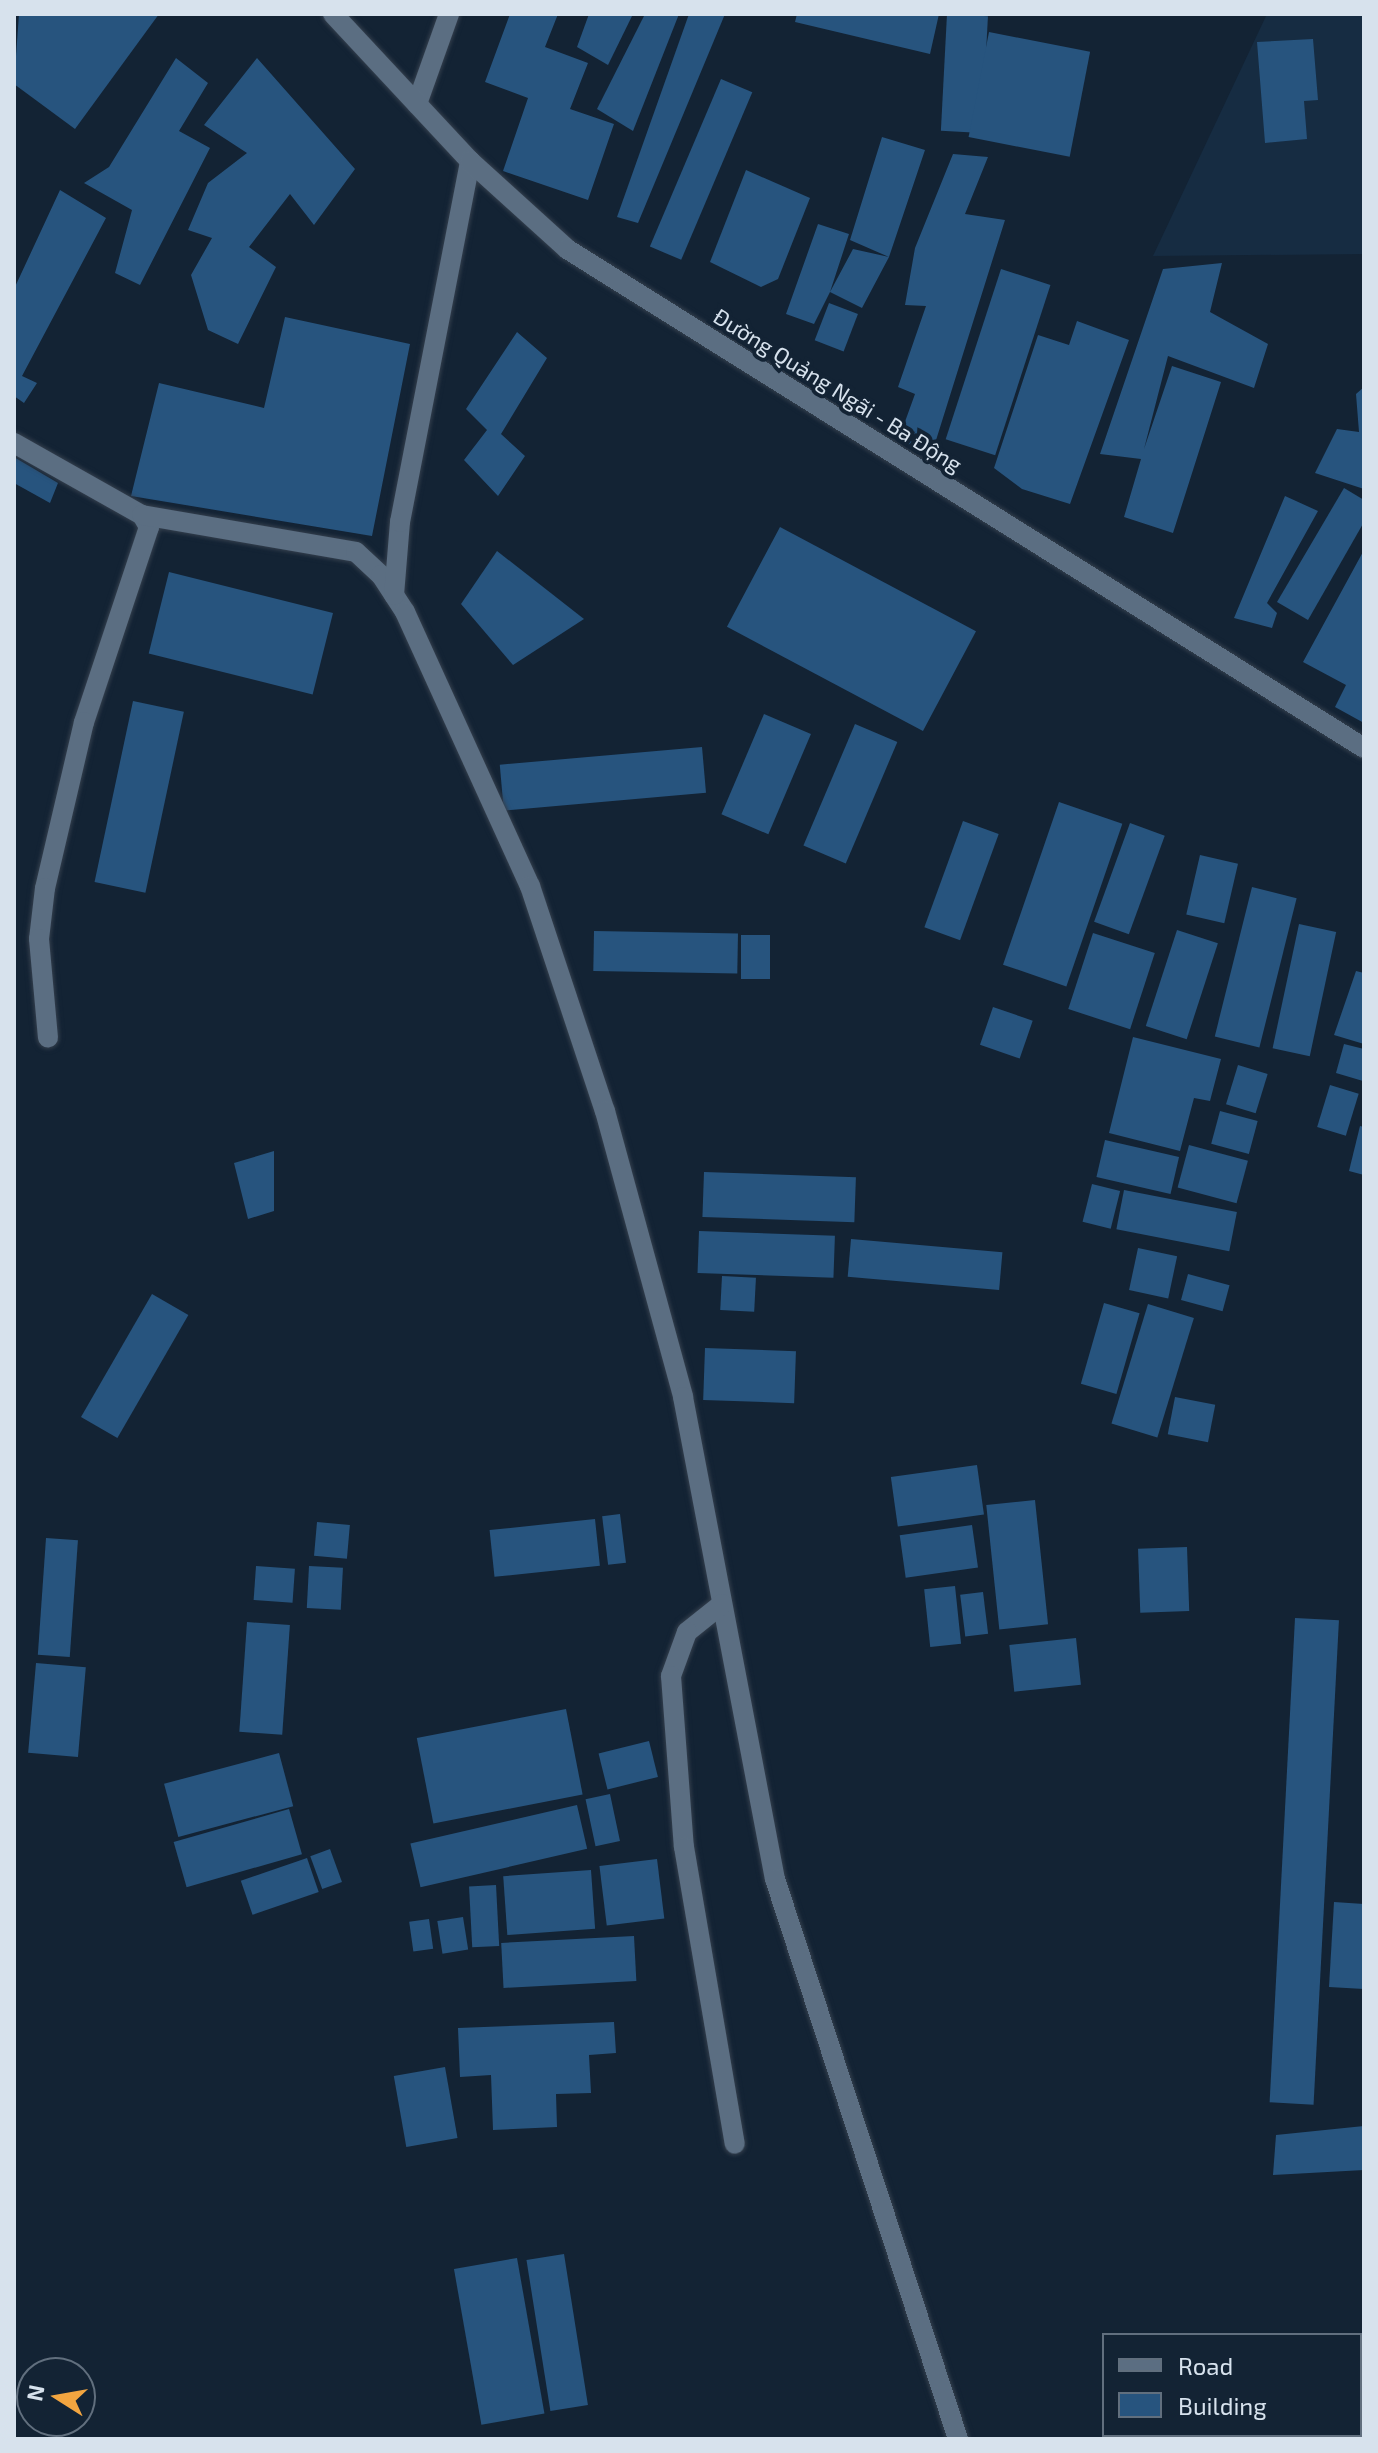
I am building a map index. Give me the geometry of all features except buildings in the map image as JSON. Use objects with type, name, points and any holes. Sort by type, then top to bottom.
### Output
[{"type":"street","name":"Đường Quảng Ngãi - Ba Động","points":[[333,14],[470,161],[567,249],[1364,748]]},
{"type":"street","points":[[417,104],[449,14]]},
{"type":"street","points":[[394,595],[400,522],[470,161]]},
{"type":"street","points":[[14,443],[142,515],[356,552],[394,595],[530,886],[605,1111],[683,1397],[775,1879],[958,2439]]},
{"type":"street","points":[[48,1038],[39,939],[45,888],[84,722],[143,554],[149,527],[142,515]]},
{"type":"street","points":[[722,1604],[687,1632],[671,1676],[684,1847],[735,2144]]},
{"type":"shaded area","points":[[1267,14],[1364,14],[1364,254],[1153,256]]}]
